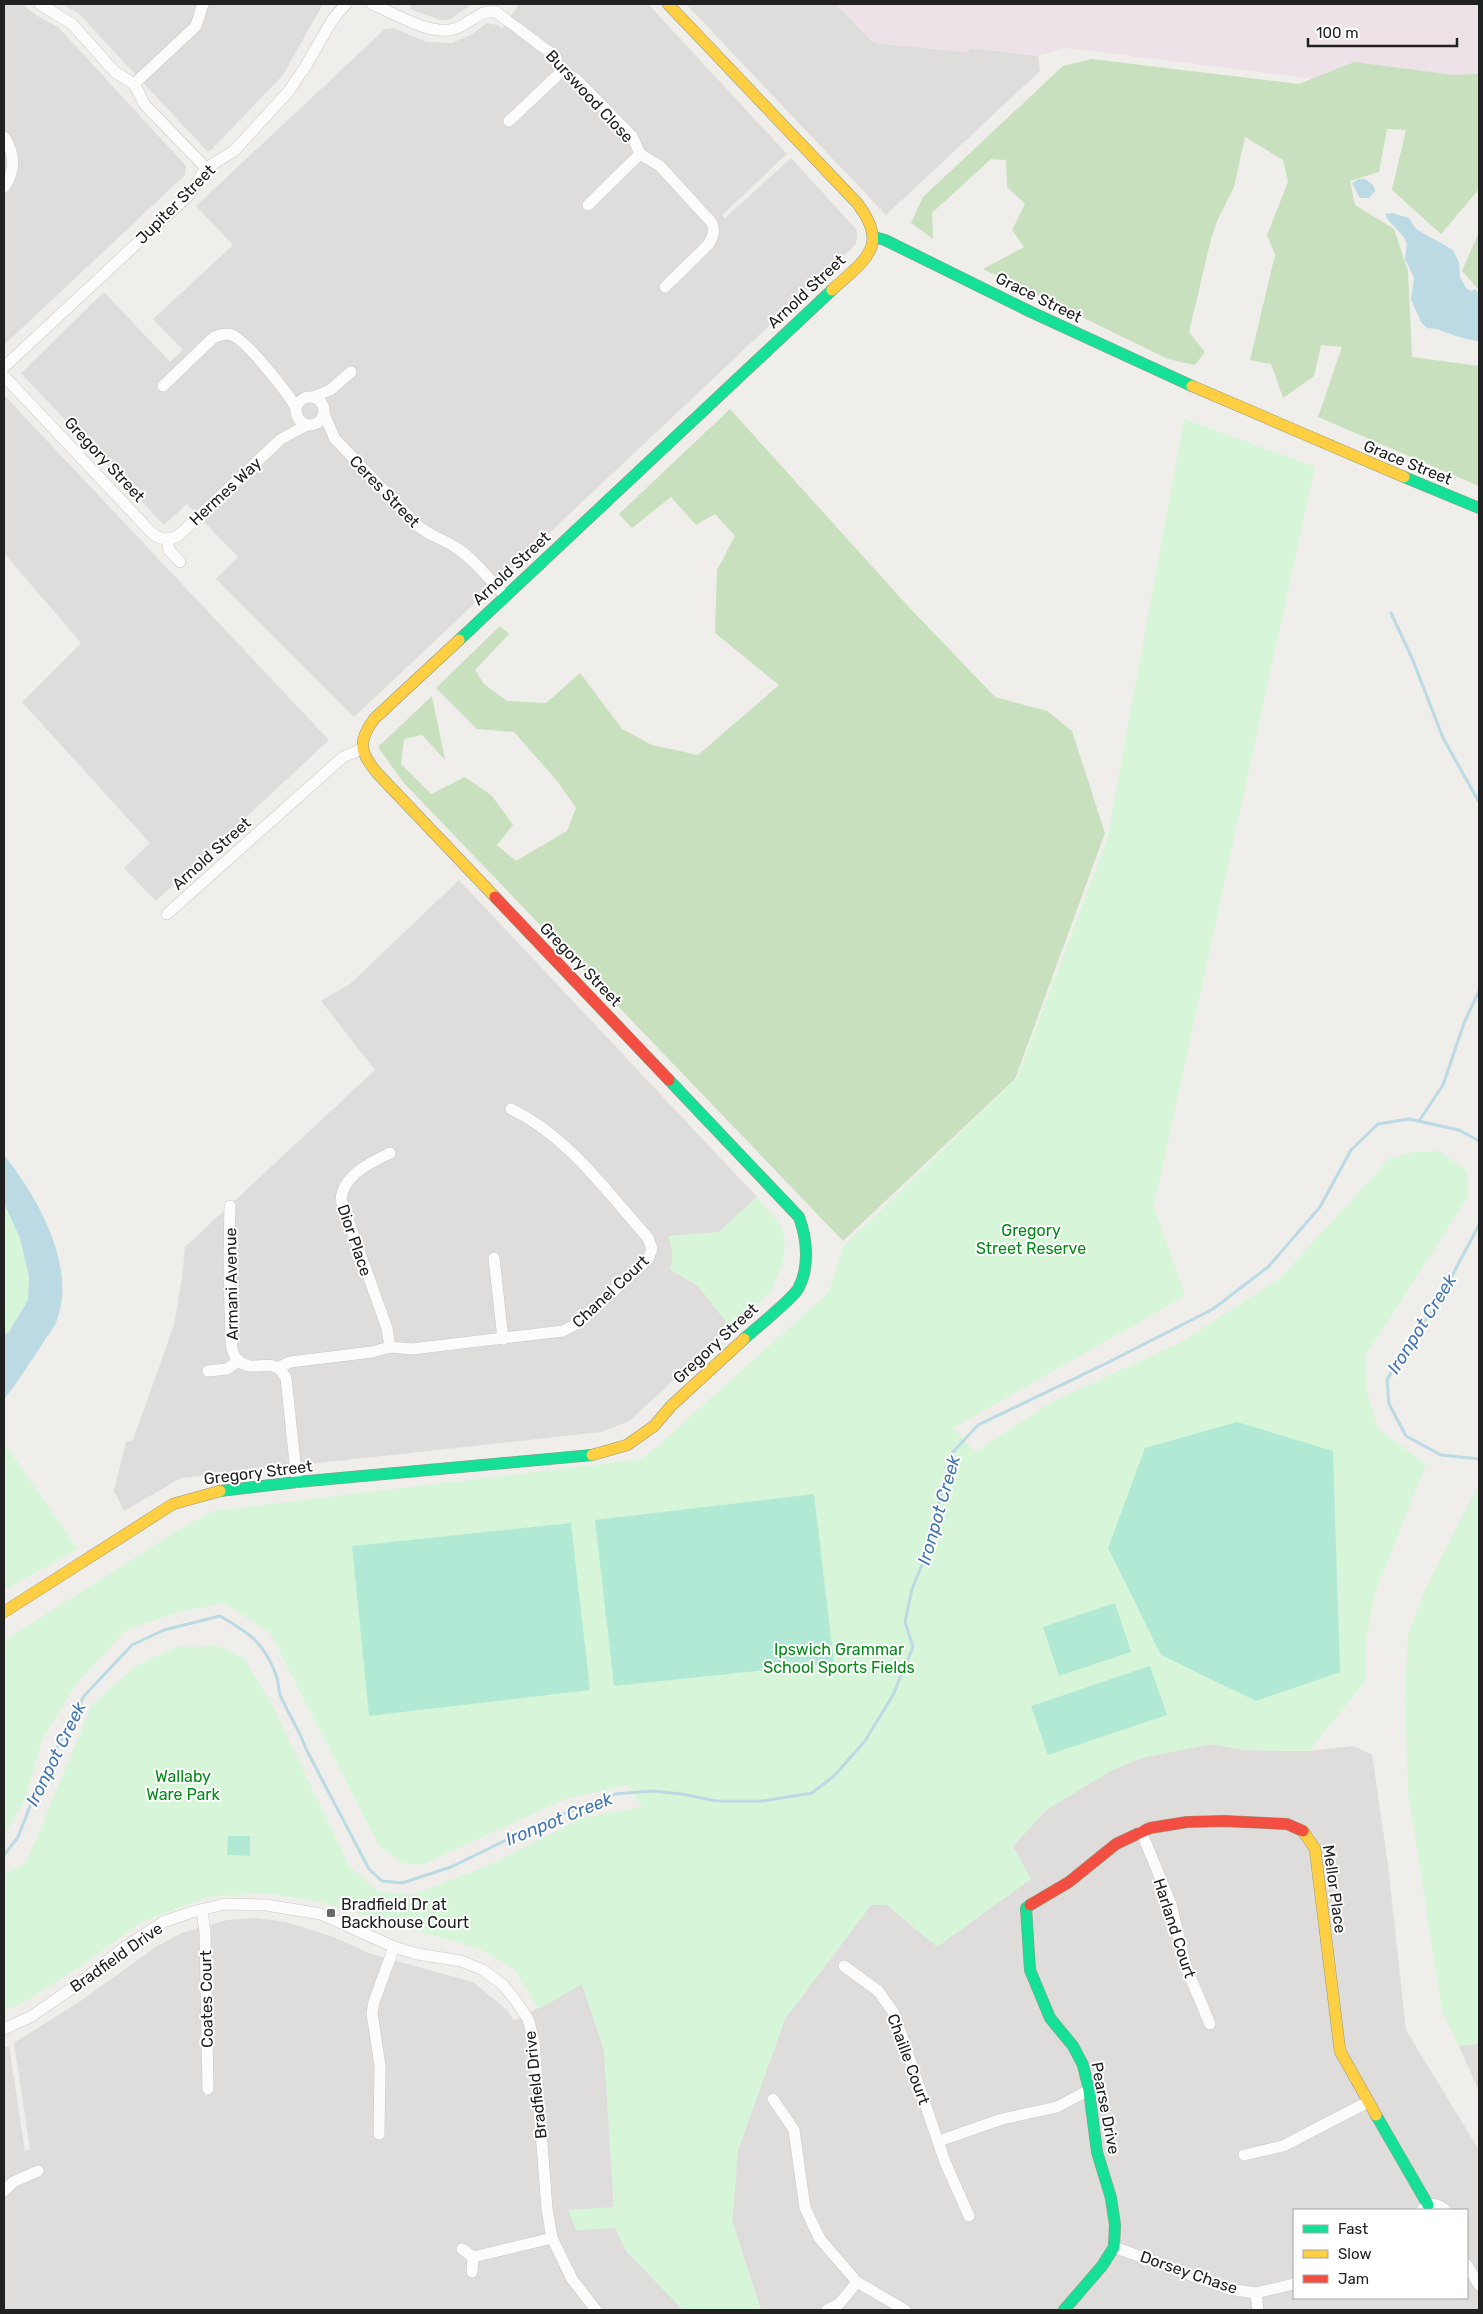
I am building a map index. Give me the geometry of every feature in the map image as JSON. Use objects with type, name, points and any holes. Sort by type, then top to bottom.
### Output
[{"type":"main road","points":[[668,4],[856,203],[874,229],[874,237]]},
{"type":"main road","name":"Grace Street","points":[[874,237],[885,240],[1141,364],[1262,418],[1479,508]]},
{"type":"main road","name":"Arnold Street","points":[[362,750],[362,737],[374,719],[866,258],[873,246],[874,237]]},
{"type":"main road","name":"Gregory Street","points":[[4,1612],[173,1504],[200,1495],[297,1482],[548,1458],[606,1445],[623,1438],[672,1406],[780,1304],[795,1276],[799,1252],[796,1229],[779,1199],[369,763],[362,750]]},
{"type":"main road","name":"Mellor Place","points":[[1026,1908],[1045,1894],[1068,1883],[1116,1844],[1141,1831],[1163,1825],[1212,1820],[1302,1828],[1310,1837],[1314,1848],[1340,2051],[1425,2208]]},
{"type":"main road","name":"Pearse Drive","points":[[1026,1908],[1030,1970],[1050,2018],[1073,2046],[1083,2065],[1089,2090],[1097,2152],[1111,2198],[1115,2225],[1114,2247]]},
{"type":"main road","points":[[1064,2310],[1102,2266],[1114,2247]]},
{"type":"street","points":[[40,4],[72,24],[115,72],[134,84],[146,105],[206,168]]},
{"type":"street","points":[[134,84],[196,26],[200,20],[203,4]]},
{"type":"street","name":"Jupiter Street","points":[[4,367],[190,194],[206,168],[234,152],[267,117],[292,86],[333,19],[346,4]]},
{"type":"street","name":"Burswood Close","points":[[372,4],[439,31],[464,26],[480,14],[489,11],[496,12],[556,57],[557,65],[562,71],[576,79],[632,136],[640,154],[660,166],[709,217],[714,229],[713,238],[665,286]]},
{"type":"street","points":[[510,121],[562,71]]},
{"type":"street","points":[[4,137],[11,150],[13,160],[9,181],[4,187]]},
{"type":"street","points":[[588,204],[640,154]]},
{"type":"street","points":[[163,386],[212,339],[224,334],[234,336],[239,340],[280,384],[296,410],[299,420],[309,425],[319,422],[337,385]]},
{"type":"street","points":[[296,410],[309,397],[337,385],[351,372]]},
{"type":"street","name":"Gregory Street","points":[[4,376],[150,531],[156,537],[166,539],[169,550],[180,562]]},
{"type":"street","points":[[280,384],[321,401],[324,412]]},
{"type":"street","name":"Hermes Way","points":[[281,439],[296,410]]},
{"type":"street","name":"Ceres Street","points":[[324,412],[335,438]]},
{"type":"street","name":"Ceres Street","points":[[309,425],[335,438],[418,526],[426,533],[450,543],[464,553],[505,596]]},
{"type":"street","name":"Hermes Way","points":[[166,539],[179,535],[281,439],[309,425]]},
{"type":"street","name":"Arnold Street","points":[[167,914],[343,757],[362,750]]},
{"type":"street","name":"Chanel Court","points":[[278,1368],[290,1362],[372,1352],[390,1347],[412,1349],[556,1333],[576,1326],[648,1259],[652,1249],[648,1238],[584,1165],[535,1120],[512,1109]]},
{"type":"street","name":"Dior Place","points":[[390,1153],[365,1166],[351,1178],[341,1193],[340,1200],[387,1328],[390,1347]]},
{"type":"street","name":"Armani Avenue","points":[[230,1206],[229,1264],[232,1348],[238,1361],[248,1366],[265,1365],[278,1368]]},
{"type":"street","points":[[494,1258],[503,1339]]},
{"type":"street","name":"Armani Avenue","points":[[208,1371],[227,1369],[238,1361]]},
{"type":"street","points":[[278,1368],[286,1378],[297,1482]]},
{"type":"street","name":"Harland Court","points":[[1141,1831],[1171,1904],[1186,1967],[1210,2024]]},
{"type":"street","name":"Bradfield Drive","points":[[4,2029],[32,2016],[81,1982],[122,1949],[163,1922],[225,1904],[266,1905],[321,1914],[394,1947],[417,1954],[461,1962],[483,1970],[503,1985],[526,2015],[534,2041],[547,2209],[552,2238],[572,2279],[596,2310]]},
{"type":"street","name":"Coates Court","points":[[202,1910],[205,1932],[208,2089]]},
{"type":"street","points":[[379,2134],[380,2066],[372,2014],[374,2002],[394,1947]]},
{"type":"street","name":"Chaille Court","points":[[844,1966],[878,1991],[894,2013],[939,2141],[944,2162],[969,2216]]},
{"type":"street","points":[[939,2141],[1002,2119],[1057,2107],[1089,2090]]},
{"type":"street","points":[[774,2099],[794,2130],[805,2208],[820,2239],[857,2282],[905,2310]]},
{"type":"street","points":[[1244,2155],[1283,2146],[1368,2102]]},
{"type":"street","points":[[4,2191],[13,2182],[38,2171]]},
{"type":"street","points":[[1425,2208],[1439,2205],[1444,2209]]},
{"type":"street","points":[[462,2249],[473,2257],[552,2238]]},
{"type":"street","name":"Dorsey Chase","points":[[1114,2247],[1229,2289],[1256,2293],[1293,2284]]},
{"type":"street","points":[[472,2272],[473,2257]]},
{"type":"street","points":[[1468,2267],[1479,2285]]},
{"type":"street","points":[[827,2310],[838,2304],[857,2282]]},
{"type":"street","points":[[1256,2293],[1258,2310]]},
{"type":"shaded area","points":[[4,4],[21,4],[39,17],[58,27],[186,166],[185,175],[4,345]]},
{"type":"shaded area","points":[[62,4],[323,4],[283,75],[211,150],[207,151],[79,14]]},
{"type":"shaded area","points":[[411,4],[472,4],[449,20],[441,20],[410,9]]},
{"type":"shaded area","points":[[519,4],[648,4],[787,154],[722,215],[725,218],[791,158],[857,230],[857,238],[855,245],[354,717],[216,579],[238,557],[187,504],[164,525],[21,373],[104,292],[170,362],[183,350],[153,319],[233,245],[196,206],[385,29],[393,28],[427,42],[452,43],[472,34],[487,23],[497,25],[502,29]]},
{"type":"shaded area","points":[[686,4],[836,4],[874,43],[966,52],[971,48],[1038,56],[1040,71],[886,215]]},
{"type":"shaded area","points":[[836,4],[1479,4],[1479,100],[1067,48],[1038,56],[971,48],[966,52],[874,43]]},
{"type":"shaded area","points":[[4,395],[329,740],[156,901],[124,868],[150,843],[22,702],[81,643],[4,553]]},
{"type":"shaded area","points":[[459,880],[757,1197],[719,1232],[672,1247],[673,1259],[670,1269],[699,1287],[731,1328],[629,1421],[602,1432],[181,1478],[124,1511],[114,1491],[126,1442],[133,1440],[174,1325],[185,1247],[375,1070],[321,1001],[351,983]]},
{"type":"shaded area","points":[[1211,1744],[1246,1750],[1309,1751],[1352,1746],[1372,1754],[1388,1865],[1406,2030],[1479,2150],[1479,2310],[761,2310],[732,2221],[738,2150],[785,2019],[871,1905],[887,1905],[1013,1846],[1046,1810],[1112,1770],[1141,1758]]},
{"type":"shaded area","points":[[255,1918],[286,1922],[331,1936],[371,1954],[473,1982],[508,2011],[514,2021],[582,1984],[604,2050],[614,2208],[569,2210],[576,2230],[615,2227],[627,2251],[683,2310],[4,2310],[4,2048],[9,2046],[25,2152],[30,2149],[14,2043],[82,2000],[157,1946],[182,1933],[227,1920]]},
{"type":"shaded area","points":[[1479,2044],[1479,2091],[1459,2046]]},
{"type":"green space","points":[[1091,59],[1299,84],[1354,62],[1454,75],[1479,74],[1479,189],[1441,234],[1392,190],[1406,130],[1387,129],[1379,172],[1350,181],[1355,205],[1394,229],[1408,271],[1412,357],[1479,366],[1479,486],[1318,417],[1342,347],[1321,345],[1314,376],[1283,398],[1271,364],[1250,360],[1275,255],[1267,235],[1288,182],[1283,160],[1245,137],[1234,187],[1217,221],[1211,239],[1189,332],[1205,352],[1195,365],[1168,359],[983,269],[1024,247],[1012,230],[1025,204],[1007,187],[1006,160],[991,159],[932,213],[933,239],[911,223],[923,197],[1063,66]]},
{"type":"green space","points":[[1479,232],[1479,290],[1462,271]]},
{"type":"green space","points":[[730,409],[907,605],[995,697],[1047,711],[1072,731],[1105,833],[1015,1079],[843,1241],[403,782],[378,747],[432,696],[445,760],[422,735],[404,739],[401,764],[431,794],[465,777],[492,796],[513,825],[497,845],[516,861],[567,831],[576,808],[557,781],[514,732],[477,729],[436,688],[500,626],[509,634],[475,670],[484,684],[507,701],[546,703],[580,673],[622,729],[652,745],[698,755],[779,685],[715,633],[717,570],[735,536],[715,514],[696,525],[671,497],[632,528],[619,514]]},
{"type":"green space","points":[[1184,419],[1315,467],[1154,1206],[1185,1296],[953,1428],[975,1452],[1052,1402],[1183,1341],[1280,1278],[1389,1159],[1414,1152],[1439,1151],[1467,1171],[1468,1197],[1366,1355],[1367,1391],[1378,1429],[1426,1464],[1374,1596],[1365,1648],[1366,1680],[1309,1751],[1246,1750],[1211,1744],[1141,1758],[1112,1770],[1046,1810],[1013,1846],[1031,1879],[937,1947],[887,1905],[871,1905],[785,2019],[738,2150],[732,2221],[761,2310],[683,2310],[626,2251],[615,2228],[576,2230],[568,2210],[614,2207],[604,2050],[582,1984],[539,2009],[514,1969],[480,1949],[321,1902],[265,1893],[208,1897],[140,1923],[84,1964],[23,2003],[4,2010],[4,1874],[26,1863],[92,1705],[134,1667],[176,1647],[218,1646],[244,1658],[272,1705],[350,1867],[379,1892],[412,1895],[487,1866],[582,1818],[642,1807],[627,1785],[568,1798],[421,1865],[403,1863],[379,1846],[270,1633],[224,1603],[175,1613],[126,1630],[77,1683],[42,1740],[25,1800],[4,1835],[4,1641],[177,1531],[213,1511],[643,1459],[829,1292],[843,1247],[1017,1078],[1107,840]]},
{"type":"green space","points":[[757,1197],[782,1227],[785,1245],[783,1262],[771,1291],[731,1328],[699,1287],[670,1269],[672,1252],[668,1236],[719,1232]]},
{"type":"green space","points":[[4,1203],[15,1224],[24,1250],[30,1288],[23,1312],[9,1333],[4,1334]]},
{"type":"green space","points":[[1237,1422],[1333,1451],[1340,1672],[1256,1701],[1161,1655],[1108,1548],[1145,1448]]},
{"type":"green space","points":[[4,1443],[78,1549],[4,1590]]},
{"type":"green space","points":[[1479,1484],[1479,2044],[1459,2046],[1442,2011],[1408,1792],[1405,1693],[1408,1635],[1425,1590]]},
{"type":"green space","points":[[814,1494],[834,1663],[614,1686],[595,1520]]},
{"type":"green space","points":[[571,1523],[590,1690],[369,1716],[352,1546]]},
{"type":"green space","points":[[1115,1603],[1131,1652],[1059,1676],[1043,1627]]},
{"type":"green space","points":[[1150,1666],[1167,1715],[1048,1755],[1031,1706]]},
{"type":"green space","points":[[228,1836],[250,1836],[250,1856],[227,1855]]},
{"type":"water","points":[[1359,179],[1365,179],[1374,186],[1375,191],[1369,198],[1360,198],[1352,183]]},
{"type":"water","points":[[1392,213],[1409,218],[1416,229],[1453,250],[1459,263],[1460,277],[1466,288],[1471,291],[1476,289],[1479,295],[1479,340],[1476,341],[1427,328],[1421,322],[1411,299],[1414,278],[1405,259],[1407,244],[1404,237],[1388,220],[1385,214]]},
{"type":"water","points":[[4,1155],[29,1190],[41,1211],[50,1233],[58,1255],[62,1277],[62,1299],[54,1326],[4,1399],[4,1334],[9,1332],[28,1300],[29,1277],[20,1238],[4,1203]]},
{"type":"waterway","points":[[1391,613],[1412,658],[1443,738],[1479,802]]},
{"type":"waterway","points":[[1419,1121],[1443,1085],[1464,1023],[1479,991]]},
{"type":"waterway","name":"Ironpot Creek","points":[[4,1855],[18,1837],[40,1781],[84,1696],[132,1645],[164,1630],[220,1616],[247,1633],[261,1646],[266,1654],[277,1678],[281,1697],[306,1749],[369,1869],[382,1881],[402,1883],[451,1867],[545,1821],[615,1794],[652,1791],[682,1794],[716,1801],[763,1801],[812,1793],[834,1776],[865,1741],[893,1695],[913,1647],[905,1622],[912,1589],[935,1533],[935,1517],[953,1452],[978,1425],[1107,1363],[1213,1309],[1268,1267],[1320,1207],[1351,1150],[1378,1124],[1409,1119],[1459,1130],[1479,1141]]},
{"type":"waterway","name":"Ironpot Creek","points":[[1479,1225],[1438,1302],[1402,1353],[1387,1380],[1389,1404],[1406,1436],[1441,1455],[1479,1459]]},
{"type":"traffic: fast","points":[[874,237],[885,240],[1031,312],[1192,386]]},
{"type":"traffic: fast","points":[[459,640],[832,290]]},
{"type":"traffic: fast","points":[[1404,477],[1479,508]]},
{"type":"traffic: fast","points":[[669,1080],[799,1217],[802,1226],[806,1262],[798,1289],[781,1307],[744,1339]]},
{"type":"traffic: fast","points":[[220,1491],[297,1482],[592,1455]]},
{"type":"traffic: fast","points":[[1030,1905],[1026,1908],[1030,1970],[1050,2018],[1073,2046],[1083,2065],[1089,2090],[1097,2152],[1111,2198],[1115,2225],[1114,2247],[1102,2266],[1064,2310]]},
{"type":"traffic: fast","points":[[1376,2115],[1428,2205]]},
{"type":"traffic: slow","points":[[668,4],[857,203],[867,218],[872,231],[872,242],[869,252],[863,261],[832,290]]},
{"type":"traffic: slow","points":[[1192,386],[1404,477]]},
{"type":"traffic: slow","points":[[459,640],[374,719],[365,734],[363,747],[367,760],[378,774],[495,897]]},
{"type":"traffic: slow","points":[[592,1455],[627,1445],[654,1426],[671,1406],[744,1339]]},
{"type":"traffic: slow","points":[[4,1612],[173,1504],[220,1491]]},
{"type":"traffic: slow","points":[[1303,1831],[1315,1849],[1340,2051],[1376,2115]]},
{"type":"traffic: jam","points":[[495,897],[669,1080]]},
{"type":"traffic: jam","points":[[1030,1905],[1069,1882],[1116,1844],[1150,1828],[1187,1822],[1224,1821],[1287,1824],[1303,1831]]},
{"type":"place","name":"Bradfield Dr at Backhouse Court","points":[[331,1913]]},
{"type":"park label","name":"Gregory Street Reserve","points":[[1031,1239]]},
{"type":"park label","name":"Ipswich Grammar School Sports Fields","points":[[839,1658]]},
{"type":"park label","name":"Wallaby Ware Park","points":[[183,1785]]}]
